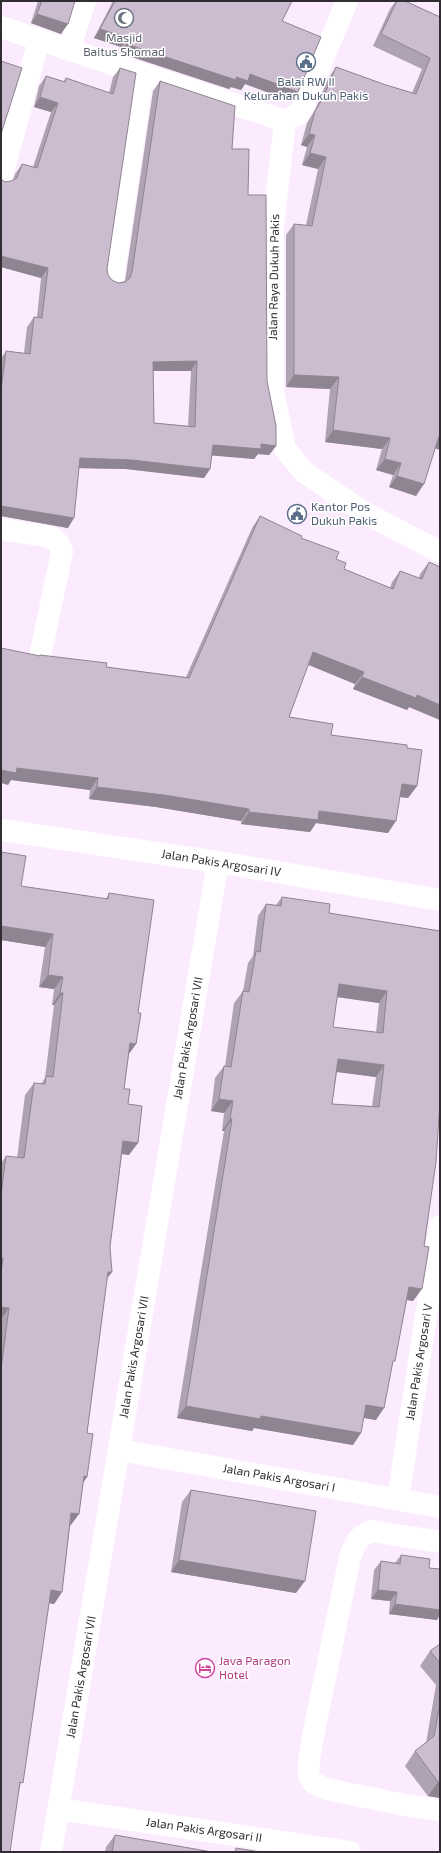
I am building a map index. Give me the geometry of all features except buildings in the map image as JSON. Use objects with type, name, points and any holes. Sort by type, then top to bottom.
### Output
[{"type":"street","points":[[69,50],[85,1]]},
{"type":"street","points":[[1,27],[285,121],[298,114],[304,104],[347,1]]},
{"type":"street","points":[[1,179],[39,40]]},
{"type":"street","points":[[113,280],[142,74]]},
{"type":"street","name":"Jalan Raya Dukuh Pakis","points":[[285,121],[273,227],[272,391],[285,449],[304,472],[363,512],[440,552]]},
{"type":"street","points":[[1,529],[51,537],[59,544],[62,552],[41,652]]},
{"type":"street","name":"Jalan Pakis Argosari IV","points":[[1,830],[218,862],[440,900]]},
{"type":"street","name":"Jalan Pakis Argosari VII","points":[[51,1852],[218,862]]},
{"type":"street","name":"Jalan Pakis Argosari V","points":[[398,1499],[440,1226]]},
{"type":"street","name":"Jalan Pakis Argosari I","points":[[119,1450],[440,1506]]},
{"type":"street","points":[[440,1542],[372,1531],[362,1534],[357,1541],[350,1557],[312,1741],[309,1769],[310,1778],[315,1784],[326,1788],[405,1806],[440,1810]]},
{"type":"street","name":"Jalan Pakis Argosari II","points":[[58,1809],[347,1852]]},
{"type":"place","name":"Masjid Baitus Shomad","points":[[124,18]]},
{"type":"place","name":"Balai RW II Kelurahan Dukuh Pakis","points":[[306,62]]},
{"type":"place","name":"Kantor Pos Dukuh Pakis","points":[[297,514]]},
{"type":"place","name":"Java Paragon Hotel","points":[[205,1668]]}]
